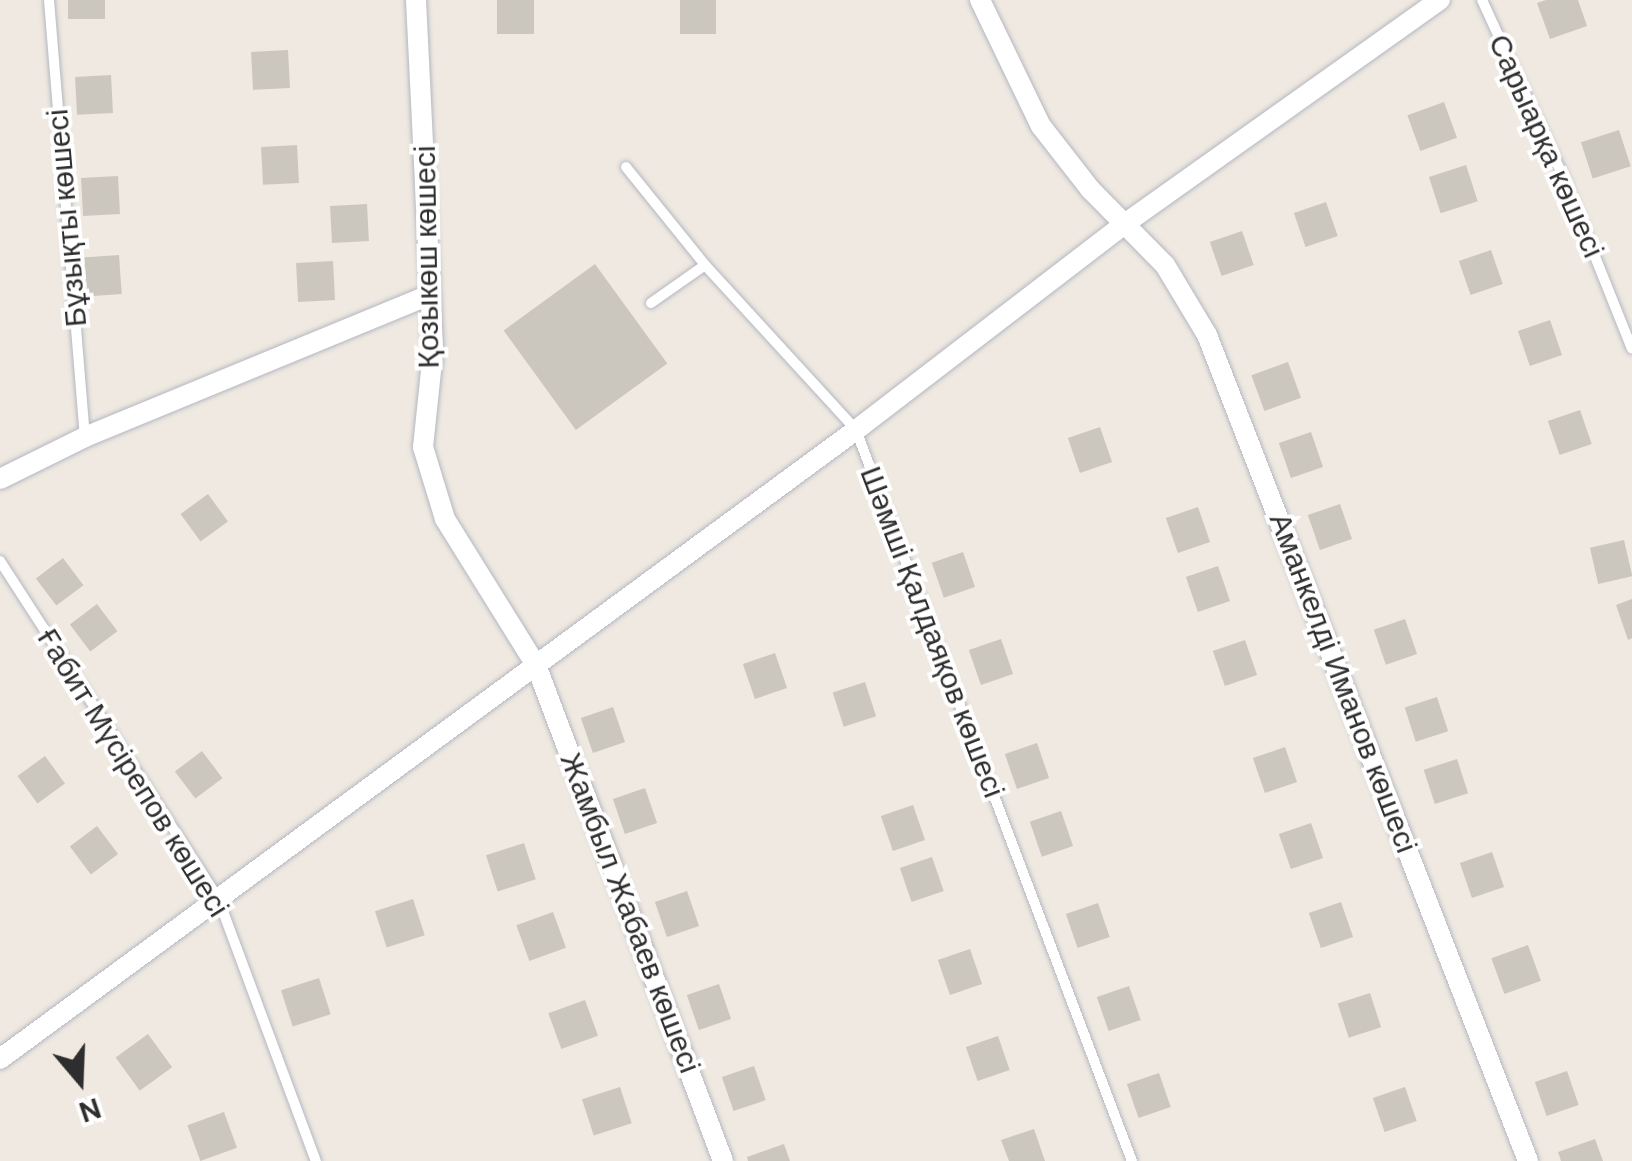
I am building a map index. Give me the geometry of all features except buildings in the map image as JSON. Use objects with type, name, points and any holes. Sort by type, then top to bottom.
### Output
[{"type":"street","name":"Қозыкөш көшесі","points":[[416,0],[433,352],[423,447],[445,518],[536,666]]},
{"type":"street","name":"Аманкелді Иманов көшесі","points":[[980,0],[1041,126],[1123,226],[1165,265],[1207,335],[1528,1161]]},
{"type":"street","points":[[0,1059],[856,430],[1123,226],[1440,0]]},
{"type":"street","points":[[0,479],[86,437],[430,295]]},
{"type":"street","name":"Жамбыл Жабаев көшесі","points":[[536,666],[723,1161]]},
{"type":"lane","name":"Бұзықты көшесі","points":[[49,0],[86,437]]},
{"type":"lane","name":"Сарыарқа көшесі","points":[[1482,0],[1562,174],[1632,348]]},
{"type":"lane","name":"Шәмші Қалдаяқов көшесі","points":[[626,167],[705,265],[856,430],[1132,1161]]},
{"type":"lane","points":[[650,304],[705,265]]},
{"type":"lane","name":"Ғабит Мүсірепов көшесі","points":[[0,561],[218,898],[316,1161]]}]
